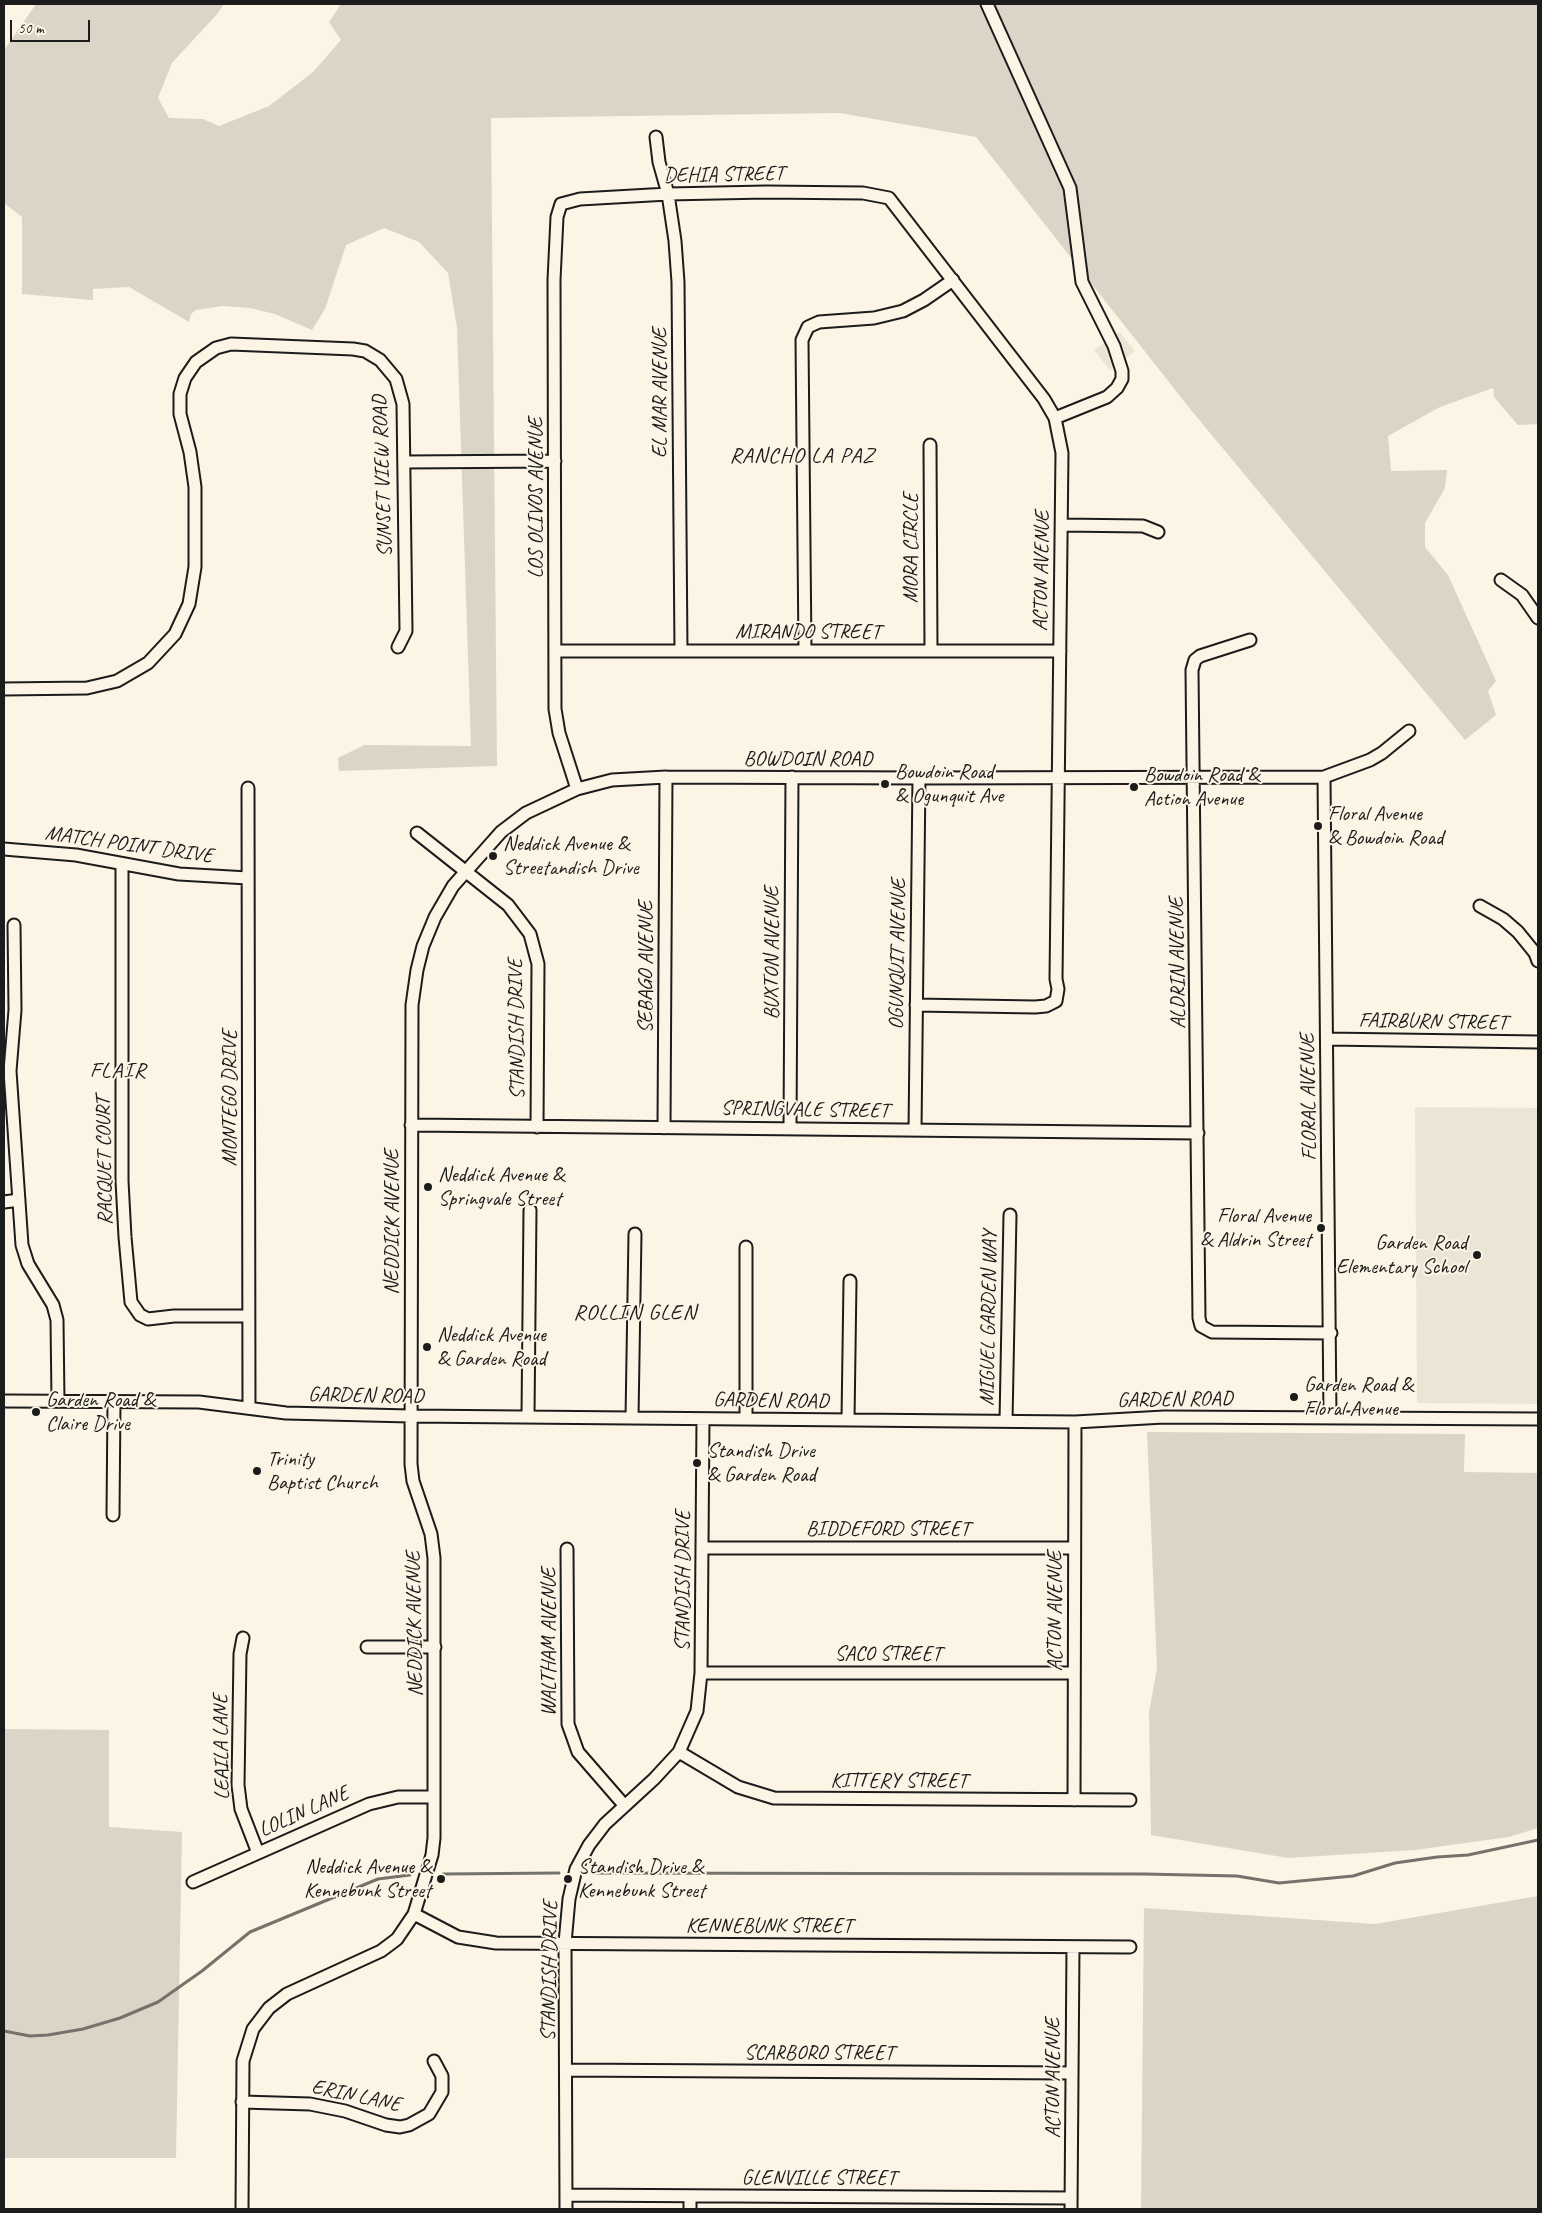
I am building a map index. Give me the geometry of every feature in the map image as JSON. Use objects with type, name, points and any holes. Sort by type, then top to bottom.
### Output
[{"type":"street","points":[[987,4],[1070,188],[1082,282],[1114,346],[1122,371],[1122,379],[1107,397],[1056,418]]},
{"type":"street","name":"EL MAR AVENUE","points":[[656,137],[659,162],[668,194],[675,241],[678,282],[681,651]]},
{"type":"street","name":"DEHIA STREET","points":[[561,204],[580,199],[668,194],[863,193],[889,198]]},
{"type":"street","name":"ACTON AVENUE","points":[[889,198],[1044,398],[1056,418],[1062,453],[1056,978],[1058,989],[1056,1001],[1046,1006],[1035,1007],[916,1005]]},
{"type":"street","name":"LOS OLIVOS AVENUE","points":[[561,204],[557,217],[554,280],[556,721],[577,789]]},
{"type":"street","points":[[805,651],[802,340],[808,327],[819,322],[874,318],[903,311],[920,303],[954,280]]},
{"type":"street","name":"SUNSET VIEW ROAD","points":[[4,689],[87,688],[117,681],[148,663],[175,634],[189,604],[195,567],[195,487],[190,452],[180,414],[182,386],[191,369],[202,357],[223,346],[241,343],[353,349],[380,360],[392,373],[402,396],[404,462],[406,631],[398,648]]},
{"type":"street","name":"MORA CIRCLE","points":[[930,445],[931,651]]},
{"type":"street","points":[[404,462],[555,461]]},
{"type":"street","points":[[1062,525],[1143,526],[1158,532]]},
{"type":"street","points":[[1501,580],[1522,595],[1538,618]]},
{"type":"street","name":"ALDRIN AVENUE","points":[[1250,640],[1206,654],[1195,660],[1192,670],[1195,778],[1199,1318],[1201,1326],[1212,1332],[1331,1333]]},
{"type":"street","name":"MIRANDO STREET","points":[[556,651],[1060,651]]},
{"type":"street","name":"BOWDOIN ROAD","points":[[465,872],[501,832],[514,821],[540,805],[577,789],[612,780],[666,777],[1324,777],[1370,760],[1382,753],[1409,731]]},
{"type":"street","name":"SEBAGO AVENUE","points":[[664,1128],[666,777]]},
{"type":"street","name":"BUXTON AVENUE","points":[[790,1129],[792,777]]},
{"type":"street","name":"FLORAL AVENUE","points":[[1324,777],[1331,1333],[1330,1417]]},
{"type":"street","name":"OGUNQUIT AVENUE","points":[[915,1130],[918,778]]},
{"type":"street","name":"MONTEGO DRIVE","points":[[248,788],[249,1408]]},
{"type":"street","name":"STANDISH DRIVE","points":[[417,833],[508,905],[530,934],[538,964],[537,1126]]},
{"type":"street","name":"MATCH POINT DRIVE","points":[[4,849],[76,855],[179,874],[248,878]]},
{"type":"street","name":"RACQUET COURT","points":[[122,864],[122,1181],[131,1302],[140,1315],[148,1319],[174,1316],[248,1316]]},
{"type":"street","name":"NEDDICK AVENUE","points":[[242,2209],[242,2102],[246,2049],[253,2029],[269,2008],[296,1989],[390,1945],[414,1914],[432,1855],[435,1647],[433,1548],[431,1534],[411,1474],[412,1005],[416,970],[435,917],[445,898],[465,872]]},
{"type":"street","points":[[1480,906],[1503,919],[1518,932],[1535,953],[1538,961]]},
{"type":"street","points":[[14,926],[9,1009],[10,1071],[8,1108],[16,1135],[24,1254],[32,1272],[53,1305],[57,1320],[58,1401]]},
{"type":"street","name":"FAIRBURN STREET","points":[[1327,1039],[1538,1042]]},
{"type":"street","name":"SPRINGVALE STREET","points":[[411,1126],[1198,1133]]},
{"type":"street","points":[[4,1202],[19,1200]]},
{"type":"street","points":[[528,1416],[530,1210]]},
{"type":"street","name":"MIGUEL GARDEN WAY","points":[[1006,1421],[1010,1215]]},
{"type":"street","points":[[632,1418],[636,1234]]},
{"type":"street","points":[[746,1247],[746,1419]]},
{"type":"street","points":[[848,1420],[850,1281]]},
{"type":"street","name":"GARDEN ROAD","points":[[4,1401],[199,1402],[286,1413],[410,1416],[1075,1422],[1164,1417],[1538,1419]]},
{"type":"street","points":[[113,1515],[114,1402]]},
{"type":"street","name":"STANDISH DRIVE","points":[[566,2209],[565,1943],[568,1905],[576,1869],[589,1845],[598,1832],[678,1752],[697,1711],[701,1673],[703,1419]]},
{"type":"street","name":"ACTON AVENUE","points":[[1074,1800],[1073,1548],[1075,1422]]},
{"type":"street","name":"BIDDEFORD STREET","points":[[702,1548],[1073,1548]]},
{"type":"street","name":"WALTHAM AVENUE","points":[[567,1549],[568,1724],[578,1752],[624,1805]]},
{"type":"street","name":"LEAILA LANE","points":[[243,1638],[240,1654],[238,1785],[241,1809],[258,1853]]},
{"type":"street","points":[[367,1647],[435,1647]]},
{"type":"street","name":"SACO STREET","points":[[701,1673],[1074,1673]]},
{"type":"street","name":"KITTERY STREET","points":[[678,1752],[738,1787],[774,1798],[1130,1800]]},
{"type":"street","name":"LOLIN LANE","points":[[193,1882],[369,1804],[398,1796],[434,1796]]},
{"type":"street","name":"KENNEBUNK STREET","points":[[414,1914],[447,1932],[470,1940],[496,1943],[1130,1947]]},
{"type":"street","name":"ACTON AVENUE","points":[[1071,2204],[1073,1947]]},
{"type":"street","name":"ERIN LANE","points":[[242,2102],[310,2104],[345,2111],[386,2125],[409,2126],[429,2114],[442,2092],[442,2076],[434,2061]]},
{"type":"street","name":"SCARBORO STREET","points":[[566,2070],[1072,2073]]},
{"type":"street","name":"GLENVILLE STREET","points":[[566,2195],[817,2196],[944,2203],[1071,2204]]},
{"type":"street","points":[[690,2196],[690,2209]]},
{"type":"street","points":[[817,2196],[817,2209]]},
{"type":"shaded area","points":[[36,4],[224,4],[172,63],[158,98],[169,118],[203,119],[219,126],[269,106],[313,72],[341,40],[329,22],[341,4],[1538,4],[1538,424],[1518,425],[1494,397],[1493,388],[1440,407],[1388,436],[1391,471],[1447,470],[1445,488],[1425,523],[1425,547],[1448,575],[1496,681],[1488,691],[1496,715],[1465,740],[1191,410],[976,137],[840,113],[491,118],[497,766],[339,771],[338,758],[364,745],[471,746],[457,328],[448,273],[419,242],[384,228],[346,245],[325,309],[312,330],[275,314],[250,308],[223,306],[196,310],[191,314],[189,322],[129,287],[93,289],[93,300],[22,294],[22,217],[4,203],[4,50]]},
{"type":"shaded area","points":[[1120,332],[1135,351],[1110,370],[1094,350]]},
{"type":"shaded area","name":"Garden Road Elementary School","points":[[1415,1107],[1538,1108],[1538,1404],[1417,1403]]},
{"type":"shaded area","points":[[1147,1432],[1465,1434],[1464,1472],[1538,1473],[1538,1828],[1509,1837],[1415,1850],[1288,1858],[1151,1835],[1149,1712],[1157,1668]]},
{"type":"shaded area","points":[[4,1729],[109,1730],[109,1827],[182,1832],[176,2158],[4,2158]]},
{"type":"shaded area","points":[[1538,1896],[1538,2209],[1141,2209],[1144,1908],[1375,1924]]},
{"type":"waterway","points":[[592,1873],[1144,1874],[1237,1876],[1279,1883],[1353,1876],[1395,1863],[1468,1855],[1538,1840]]},
{"type":"waterway","points":[[443,1874],[559,1873]]},
{"type":"waterway","points":[[4,2031],[30,2036],[48,2035],[83,2029],[120,2018],[158,2002],[202,1971],[250,1932],[378,1879],[410,1875]]},
{"type":"place","name":"Bowdoin Road & Ogunquit Ave","points":[[885,784]]},
{"type":"place","name":"Bowdoin Road & Action Avenue","points":[[1134,787]]},
{"type":"place","name":"Floral Avenue & Bowdoin Road","points":[[1318,826]]},
{"type":"place","name":"Neddick Avenue & Streetandish Drive","points":[[493,856]]},
{"type":"place","name":"Neddick Avenue & Springvale Street","points":[[428,1187]]},
{"type":"place","name":"Floral Avenue & Aldrin Street","points":[[1321,1228]]},
{"type":"place","name":"Garden Road Elementary School","points":[[1477,1255]]},
{"type":"place","name":"Neddick Avenue & Garden Road","points":[[427,1347]]},
{"type":"place","name":"Garden Road & Floral Avenue","points":[[1294,1397]]},
{"type":"place","name":"Garden Road & Claire Drive","points":[[36,1412]]},
{"type":"place","name":"Standish Drive & Garden Road","points":[[697,1463]]},
{"type":"place","name":"Trinity Baptist Church","points":[[257,1471]]},
{"type":"place","name":"Neddick Avenue & Kennebunk Street","points":[[441,1879]]},
{"type":"place","name":"Standish Drive & Kennebunk Street","points":[[568,1879]]},
{"type":"district","name":"RANCHO LA PAZ","points":[[802,456]]},
{"type":"district","name":"FLAIR","points":[[118,1071]]},
{"type":"district","name":"ROLLIN GLEN","points":[[635,1313]]}]
